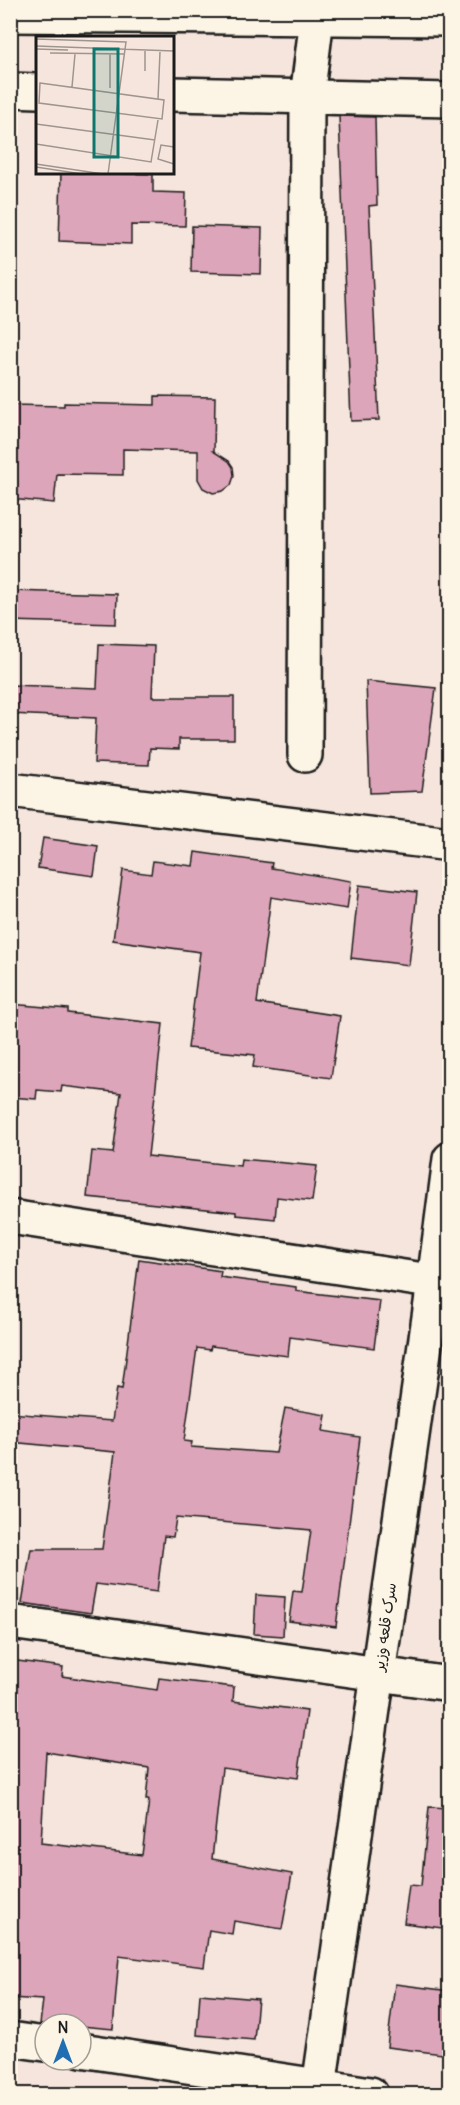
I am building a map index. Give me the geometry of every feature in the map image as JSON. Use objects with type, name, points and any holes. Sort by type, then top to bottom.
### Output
[{"type":"street","points":[[10,15],[450,20]]},
{"type":"street","points":[[305,755],[307,98],[317,18]]},
{"type":"street","points":[[10,90],[36,91]]},
{"type":"street","points":[[174,94],[450,100]]},
{"type":"street","points":[[10,790],[450,844]]},
{"type":"street","name":"سرک قلعه وزیر","points":[[319,2091],[378,1675],[442,1283],[450,1159]]},
{"type":"street","points":[[10,1217],[442,1283]]},
{"type":"street","points":[[10,1622],[450,1684]]},
{"type":"street","points":[[10,2039],[33,2042]]},
{"type":"street","points":[[93,2052],[319,2091],[371,2094]]},
{"type":"building","points":[[339,116],[375,117],[377,205],[369,206],[379,420],[351,421]]},
{"type":"building","points":[[61,174],[153,174],[153,192],[186,193],[185,226],[131,225],[131,244],[59,241]]},
{"type":"building","points":[[192,226],[262,228],[261,274],[191,272]]},
{"type":"building","points":[[155,396],[215,397],[213,451],[229,461],[233,467],[234,476],[231,485],[223,491],[213,493],[203,488],[198,479],[198,451],[123,449],[123,475],[57,474],[54,503],[10,499],[10,405],[64,406],[64,403],[155,405]]},
{"type":"building","points":[[10,591],[117,594],[116,624],[10,621]]},
{"type":"building","points":[[99,644],[154,646],[152,697],[234,697],[234,739],[179,739],[179,749],[150,748],[149,765],[94,763],[96,718],[10,714],[10,685],[97,688]]},
{"type":"building","points":[[366,681],[436,688],[422,791],[370,793]]},
{"type":"building","points":[[43,838],[98,846],[94,876],[38,868]]},
{"type":"building","points":[[195,852],[272,863],[271,868],[351,881],[347,909],[271,897],[257,1003],[340,1016],[331,1078],[253,1067],[255,1055],[188,1048],[200,952],[113,940],[123,870],[151,874],[153,861],[193,866]]},
{"type":"building","points":[[359,885],[417,892],[409,965],[351,958]]},
{"type":"building","points":[[10,1004],[68,1009],[68,1013],[163,1024],[148,1156],[240,1166],[241,1159],[317,1166],[312,1201],[277,1197],[275,1219],[236,1215],[236,1212],[87,1197],[92,1151],[113,1153],[121,1093],[62,1086],[61,1092],[37,1090],[36,1099],[10,1097]]},
{"type":"building","points":[[139,1259],[221,1271],[220,1277],[296,1287],[296,1291],[380,1301],[374,1348],[290,1337],[288,1356],[211,1346],[210,1350],[197,1348],[184,1441],[192,1442],[191,1447],[276,1453],[285,1408],[326,1415],[323,1431],[360,1437],[336,1627],[289,1621],[293,1591],[302,1592],[311,1530],[176,1518],[173,1537],[164,1536],[157,1592],[96,1584],[91,1613],[22,1603],[31,1549],[102,1549],[115,1452],[10,1442],[10,1413],[112,1421],[117,1388],[122,1389]]},
{"type":"building","points":[[256,1595],[285,1597],[283,1636],[254,1634]]},
{"type":"building","points":[[10,1660],[63,1667],[62,1676],[157,1690],[159,1678],[234,1687],[233,1701],[307,1711],[298,1778],[222,1768],[212,1859],[292,1874],[282,1929],[234,1921],[232,1934],[209,1930],[204,1967],[119,1956],[113,2029],[93,2027],[93,2012],[42,2012],[43,2000],[10,1998]],"holes":[[[46,1752],[149,1768],[146,1800],[149,1800],[142,1855],[41,1843]]]},
{"type":"building","points":[[429,1807],[450,1808],[450,1929],[404,1923],[409,1885],[421,1886]]},
{"type":"building","points":[[395,1984],[450,1991],[450,2055],[387,2047]]},
{"type":"building","points":[[200,1994],[258,1999],[254,2040],[197,2035]]}]
